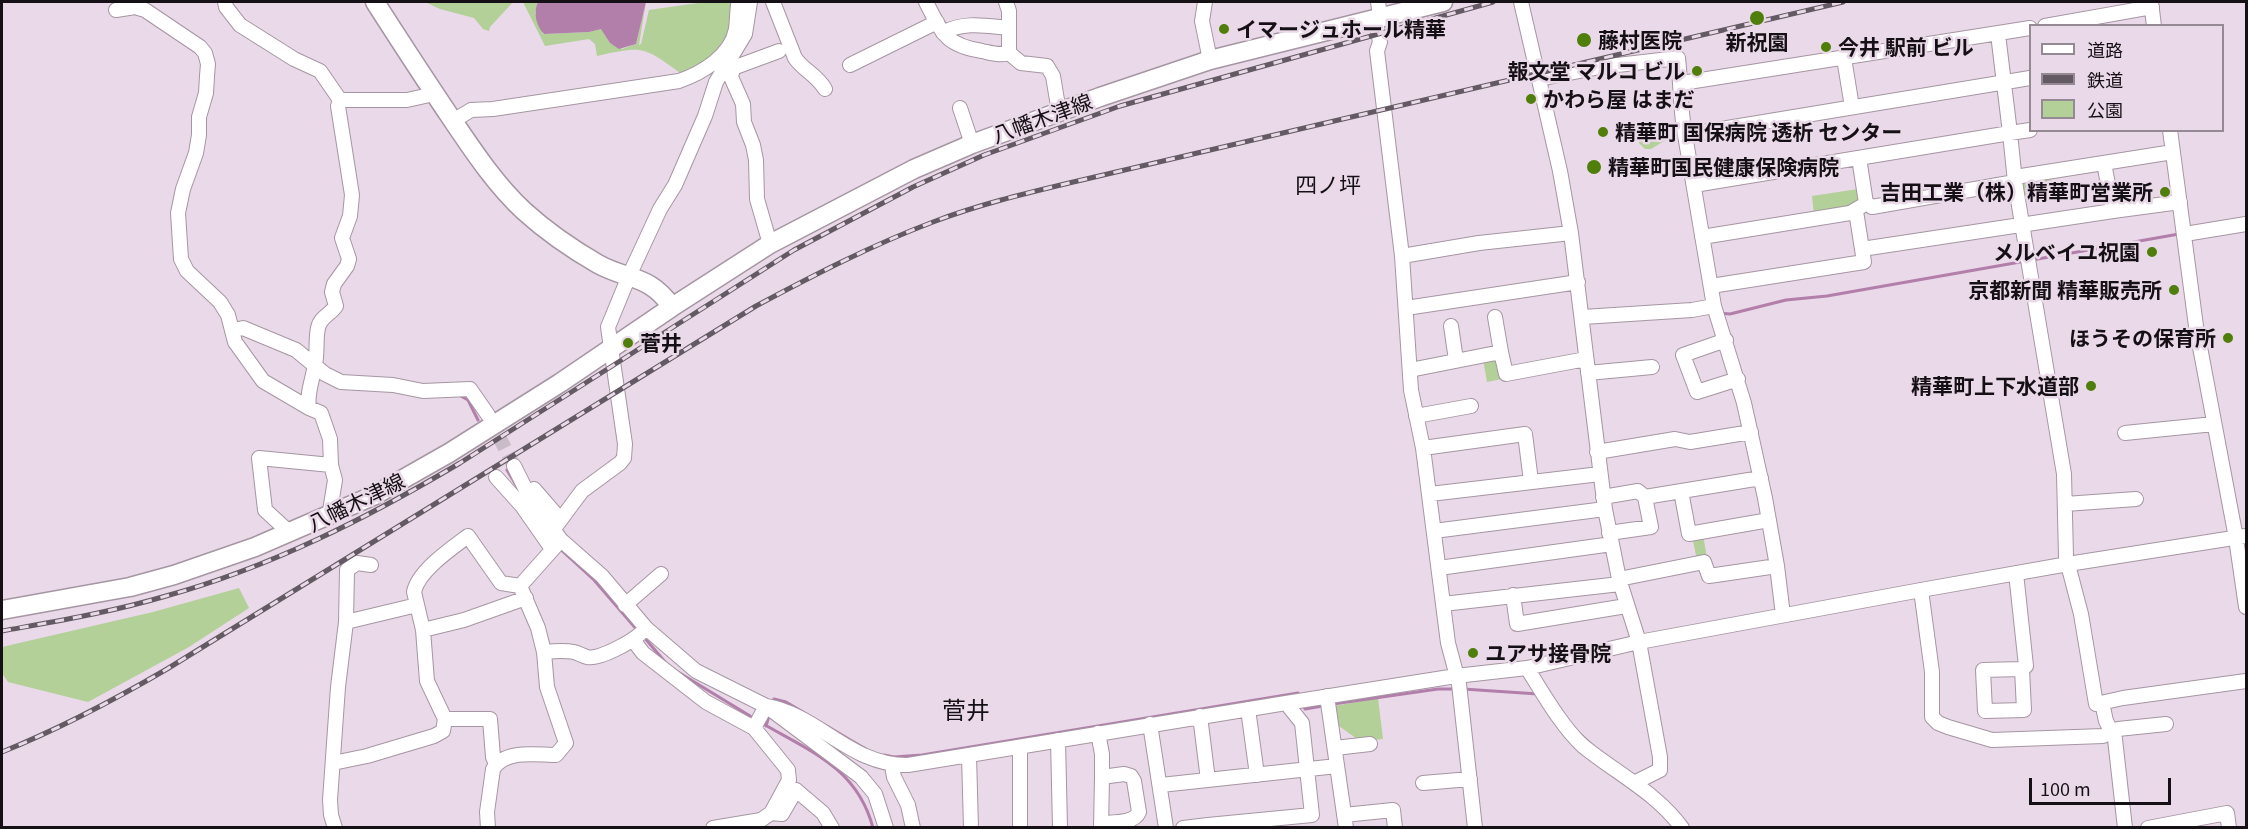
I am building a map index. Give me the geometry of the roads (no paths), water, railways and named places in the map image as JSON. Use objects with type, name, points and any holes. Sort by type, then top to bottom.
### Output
[{"type":"main road","points":[[375,2],[434,94],[492,176],[523,210],[565,244],[600,265],[650,284],[662,292],[672,307]]},
{"type":"main road","name":"八幡木津線","points":[[2,610],[130,586],[174,574],[329,517],[412,475],[560,383],[609,348],[770,244],[914,169],[972,144],[1210,60],[1378,12],[1443,2]]},
{"type":"street","points":[[225,2],[226,7],[240,25],[294,59],[320,71],[340,100]]},
{"type":"street","points":[[773,2],[795,58],[818,78],[825,89]]},
{"type":"street","points":[[926,2],[940,27],[952,42],[964,48],[996,54],[1009,53],[1021,63],[1047,66],[1053,76],[1059,112]]},
{"type":"street","points":[[1006,2],[1009,12],[1009,53]]},
{"type":"street","points":[[1206,2],[1202,21],[1210,60]]},
{"type":"street","points":[[1523,2],[1560,171],[1571,233],[1604,503],[1626,606],[1639,642],[1660,763],[1660,770],[1634,783]]},
{"type":"street","points":[[423,630],[464,620],[523,592],[582,491],[613,470],[624,458],[625,444],[609,348],[608,327],[660,209],[675,185],[705,116],[716,82],[730,64],[745,34],[744,4]]},
{"type":"street","points":[[453,121],[471,110],[493,109],[679,81],[691,77],[711,66],[729,45],[744,4]]},
{"type":"street","points":[[2055,24],[2151,4],[2154,24]]},
{"type":"street","points":[[116,10],[135,7],[145,10],[200,47],[205,53],[208,64],[197,144],[178,213],[181,259],[187,271],[220,302],[238,329],[296,351],[315,371],[341,382],[393,385],[423,391],[470,389],[488,415]]},
{"type":"street","points":[[1378,12],[1380,42],[1377,51],[1402,256],[1410,370],[1430,494],[1448,643],[1459,684],[1475,828]]},
{"type":"street","points":[[850,65],[940,27],[1009,28]]},
{"type":"street","points":[[1681,82],[2029,28]]},
{"type":"street","points":[[1998,34],[2015,179],[2058,427],[2064,474],[2066,557],[2081,614],[2096,704],[2123,698],[2247,681]]},
{"type":"street","points":[[730,64],[779,51]]},
{"type":"street","points":[[1539,79],[1600,67],[1677,58],[1685,135],[1714,306],[1738,379],[1751,432],[1769,520],[1783,615]]},
{"type":"street","points":[[1844,58],[1852,107]]},
{"type":"street","points":[[730,64],[731,77],[743,104],[744,122],[753,145],[756,160],[757,199],[770,244]]},
{"type":"street","points":[[1685,135],[2029,78]]},
{"type":"street","points":[[340,100],[407,100],[434,94]]},
{"type":"street","points":[[309,408],[308,398],[315,371],[318,327],[323,318],[336,306],[332,292],[334,284],[347,266],[349,259],[342,238],[350,216],[351,185],[338,106],[340,100]]},
{"type":"street","points":[[960,108],[972,144]]},
{"type":"street","points":[[1694,185],[2029,130]]},
{"type":"street","points":[[2170,132],[2196,326],[2214,424],[2241,537],[2247,607]]},
{"type":"street","points":[[1702,237],[2173,152]]},
{"type":"street","points":[[1711,286],[1864,262],[1858,158]]},
{"type":"street","points":[[2104,163],[2113,211]]},
{"type":"street","points":[[1862,249],[2180,202]]},
{"type":"street","points":[[2185,234],[2247,224]]},
{"type":"street","points":[[1402,256],[1479,243],[1571,233]]},
{"type":"street","points":[[1406,308],[1578,282]]},
{"type":"street","points":[[1583,317],[1714,306]]},
{"type":"street","points":[[1495,317],[1506,374],[1587,366],[1652,367]]},
{"type":"street","points":[[1451,326],[1456,360]]},
{"type":"street","points":[[238,329],[238,348],[263,381],[321,413],[330,439],[331,465],[335,480],[329,517]]},
{"type":"street","points":[[1726,340],[1683,355],[1696,392],[1738,379]]},
{"type":"street","points":[[1410,370],[1501,352]]},
{"type":"street","points":[[1416,416],[1471,406]]},
{"type":"street","points":[[2126,433],[2214,424]]},
{"type":"street","points":[[1598,452],[1675,439],[1690,442],[1751,432]]},
{"type":"street","points":[[1423,448],[1525,434],[1531,481]]},
{"type":"street","points":[[290,533],[265,510],[259,458],[331,465]]},
{"type":"street","points":[[517,464],[529,496],[556,538]]},
{"type":"street","points":[[1430,494],[1600,474]]},
{"type":"street","points":[[496,477],[556,538],[602,576],[625,605],[639,634],[643,653],[699,697],[760,718],[788,713],[869,759],[892,766],[969,756],[1286,703],[1328,702],[1456,676],[1527,668],[1639,642],[1920,590],[2241,537]]},
{"type":"street","points":[[1645,497],[1761,478]]},
{"type":"street","points":[[1434,531],[1604,503],[1638,491],[1645,497],[1652,527],[1611,538],[1439,568]]},
{"type":"street","points":[[1681,491],[1689,534],[1769,520]]},
{"type":"street","points":[[2064,504],[2136,499]]},
{"type":"street","points":[[333,764],[434,736],[443,731],[445,720],[427,681],[423,630],[415,586],[432,563],[468,536],[501,583],[523,592],[538,628],[544,652],[547,687],[566,743],[556,755],[510,756],[496,764],[493,769],[487,812],[488,828]]},
{"type":"street","points":[[1443,604],[1620,581],[1704,562],[1709,576],[1777,566]]},
{"type":"street","points":[[335,828],[330,800],[338,687],[346,621],[347,570],[357,563],[371,565]]},
{"type":"street","points":[[625,605],[661,573]]},
{"type":"street","points":[[2016,573],[2026,666],[2022,669]]},
{"type":"street","points":[[1920,590],[1932,672],[1931,713],[1938,723],[1976,737],[1992,740],[2103,736],[2112,731],[2166,724]]},
{"type":"street","points":[[1513,595],[1517,624],[1626,606]]},
{"type":"street","points":[[346,621],[417,605]]},
{"type":"street","points":[[544,652],[575,652],[590,658],[639,634]]},
{"type":"street","points":[[639,634],[696,671],[760,718],[861,777],[875,794],[886,828]]},
{"type":"street","points":[[1527,668],[1548,703],[1582,745],[1634,783],[1675,818],[1682,828]]},
{"type":"street","points":[[1328,702],[1345,821],[1393,810],[1395,828]]},
{"type":"street","points":[[1183,828],[1298,822],[1312,815],[1302,723],[1286,703]]},
{"type":"street","points":[[2102,703],[2106,721],[2115,739],[2125,828]]},
{"type":"street","points":[[1248,709],[1257,775]]},
{"type":"street","points":[[1200,716],[1208,780]]},
{"type":"street","points":[[713,828],[761,820],[771,813],[789,780],[788,770],[760,718]]},
{"type":"street","points":[[445,720],[490,719],[493,757],[496,764]]},
{"type":"street","points":[[1150,724],[1166,828]]},
{"type":"street","points":[[1098,733],[1102,777],[1101,825],[1132,820],[1139,812],[1134,781],[1131,776],[1124,774],[1102,777]]},
{"type":"street","points":[[1058,740],[1059,828]]},
{"type":"street","points":[[1335,748],[1370,744]]},
{"type":"street","points":[[1020,747],[1020,828]]},
{"type":"street","points":[[969,756],[971,828]]},
{"type":"street","points":[[892,766],[894,777],[908,805],[913,828]]},
{"type":"street","points":[[1161,785],[1337,766]]},
{"type":"street","points":[[1423,783],[1470,779]]},
{"type":"street","points":[[771,813],[782,814],[796,790],[823,813],[832,828]]},
{"type":"street","points":[[2148,828],[2227,813],[2229,828]]},
{"type":"waterway","points":[[2032,260],[2179,234]]},
{"type":"waterway","points":[[1719,313],[1730,314],[1786,300],[1827,296],[2026,261]]},
{"type":"waterway","points":[[459,395],[468,400],[478,420]]},
{"type":"waterway","points":[[507,470],[519,490]]},
{"type":"waterway","points":[[558,547],[594,580],[638,631]]},
{"type":"waterway","points":[[643,636],[666,663]]},
{"type":"waterway","points":[[673,669],[755,719]]},
{"type":"waterway","points":[[1333,704],[1438,689],[1457,689]]},
{"type":"waterway","points":[[1463,689],[1538,694]]},
{"type":"waterway","points":[[884,755],[894,757],[922,755],[1298,693],[1300,698]]},
{"type":"waterway","points":[[774,699],[786,702],[864,748]]},
{"type":"waterway","points":[[1303,704],[1305,709],[1323,706]]},
{"type":"waterway","points":[[766,726],[769,716]]},
{"type":"waterway","points":[[760,722],[813,752],[843,775],[866,807],[873,828]]},
{"type":"waterway","points":[[1578,732],[1593,746]]},
{"type":"tunnel","points":[[489,417],[514,466]]},
{"type":"railway","points":[[2,631],[146,602],[205,584],[281,556],[354,522],[460,463],[794,250],[913,187],[984,155],[1120,106],[1493,2]]},
{"type":"railway","points":[[2,752],[86,714],[167,669],[756,306],[843,261],[910,231],[966,210],[1035,191],[1843,2]]},
{"type":"place","name":"新祝園","points":[[1757,18]]},
{"type":"place","name":"イマージュホール精華","points":[[1224,29]]},
{"type":"place","name":"藤村医院","points":[[1584,40]]},
{"type":"place","name":"今井 駅前 ビル","points":[[1826,47]]},
{"type":"place","name":"報文堂 マルコ ビル","points":[[1697,71]]},
{"type":"place","name":"かわら屋 はまだ","points":[[1531,99]]},
{"type":"place","name":"精華町 国保病院 透析 センター","points":[[1603,132]]},
{"type":"place","name":"精華町国民健康保険病院","points":[[1594,167]]},
{"type":"place","name":"吉田工業（株）精華町営業所","points":[[2165,192]]},
{"type":"place","name":"メルベイユ祝園","points":[[2152,252]]},
{"type":"place","name":"京都新聞 精華販売所","points":[[2174,290]]},
{"type":"place","name":"ほうその保育所","points":[[2228,338]]},
{"type":"place","name":"菅井","points":[[628,343]]},
{"type":"place","name":"精華町上下水道部","points":[[2091,386]]},
{"type":"place","name":"ユアサ接骨院","points":[[1473,653]]},
{"type":"district","name":"四ノ坪","points":[[1328,185]]},
{"type":"district","name":"菅井","points":[[966,710]]}]
